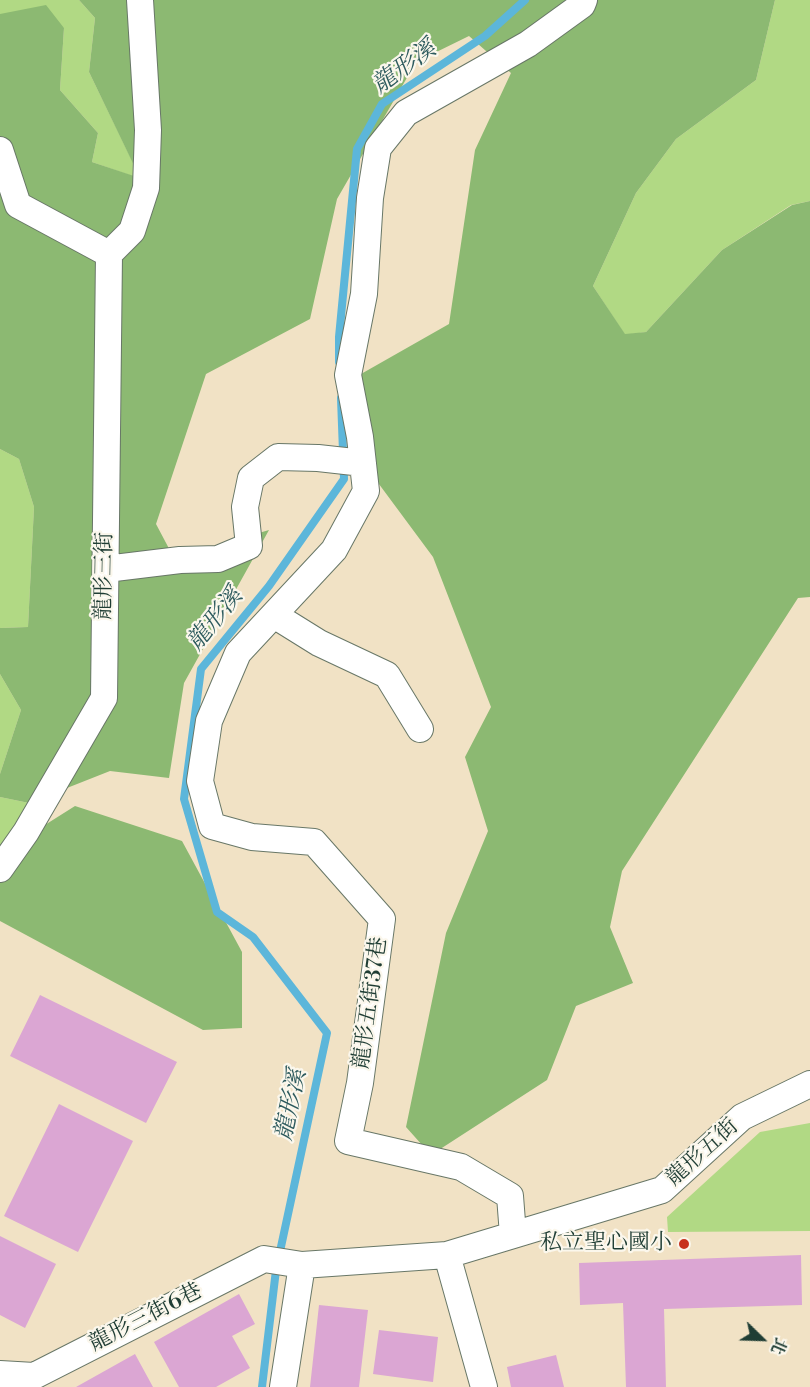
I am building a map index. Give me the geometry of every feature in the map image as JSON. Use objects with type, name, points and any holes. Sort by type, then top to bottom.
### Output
[{"type":"street","points":[[0,150],[18,205],[109,254],[132,231],[146,188],[148,130],[140,0]]},
{"type":"street","name":"龍形五街37巷","points":[[513,1235],[510,1196],[461,1167],[348,1141],[360,1083],[382,919],[314,843],[252,837],[212,826],[200,781],[209,721],[238,653],[334,550],[366,491],[348,375],[360,318],[370,198],[378,148],[406,113],[528,44],[582,5],[584,0]]},
{"type":"street","name":"龍形三街","points":[[0,869],[26,832],[104,699],[109,254]]},
{"type":"street","points":[[106,569],[180,560],[218,559],[249,546],[245,507],[251,478],[278,457],[318,458],[363,463]]},
{"type":"street","points":[[274,615],[319,643],[387,675],[420,729]]},
{"type":"street","name":"龍形五街","points":[[297,1264],[447,1255],[662,1190],[742,1117],[810,1084]]},
{"type":"street","points":[[447,1255],[484,1387]]},
{"type":"street","name":"龍形三街6巷","points":[[0,1374],[34,1376],[264,1259],[297,1264]]},
{"type":"street","points":[[283,1387],[297,1264]]},
{"type":"green space","points":[[0,0],[79,0],[95,18],[89,72],[141,179],[92,162],[98,133],[60,90],[64,28],[0,14]]},
{"type":"green space","points":[[79,0],[775,0],[756,80],[676,139],[636,193],[593,286],[625,334],[646,332],[722,250],[792,205],[810,201],[810,597],[798,598],[622,871],[610,927],[633,983],[576,1006],[547,1080],[431,1155],[406,1127],[446,933],[488,831],[465,757],[491,707],[433,557],[373,476],[361,374],[449,324],[475,150],[511,73],[469,36],[416,62],[337,199],[310,319],[206,374],[156,524],[174,558],[269,530],[184,683],[169,778],[110,771],[29,803],[0,797],[0,774],[21,710],[0,674],[0,628],[28,627],[34,507],[19,459],[0,449],[0,14],[46,5],[64,28],[60,90],[98,133],[92,162],[140,178],[89,72],[95,18]]},
{"type":"green space","points":[[775,0],[810,0],[810,201],[791,205],[722,250],[646,332],[625,335],[593,286],[636,193],[676,139],[756,80]]},
{"type":"green space","points":[[0,449],[19,459],[34,507],[28,627],[0,628]]},
{"type":"green space","points":[[0,674],[21,710],[0,774]]},
{"type":"green space","points":[[0,797],[29,803],[10,847],[0,844]]},
{"type":"green space","points":[[75,806],[182,841],[242,952],[242,1028],[203,1030],[0,921],[0,844],[10,847]]},
{"type":"green space","points":[[810,1123],[810,1231],[668,1232],[667,1217],[760,1132]]},
{"type":"building","points":[[40,995],[177,1062],[146,1123],[10,1056]]},
{"type":"building","points":[[59,1104],[133,1141],[78,1252],[4,1216]]},
{"type":"building","points":[[0,1236],[56,1264],[25,1328],[0,1315]]},
{"type":"building","points":[[801,1255],[802,1305],[664,1309],[666,1387],[626,1387],[623,1303],[580,1305],[579,1263]]},
{"type":"building","points":[[239,1294],[255,1324],[232,1336],[250,1368],[216,1387],[179,1387],[154,1342]]},
{"type":"building","points":[[319,1305],[368,1310],[359,1387],[310,1387]]},
{"type":"building","points":[[379,1330],[438,1337],[433,1382],[373,1374]]},
{"type":"building","points":[[135,1354],[153,1387],[76,1387]]},
{"type":"building","points":[[556,1355],[564,1387],[511,1387],[507,1367]]},
{"type":"waterway","name":"龍形溪","points":[[339,362],[339,337],[357,149],[382,104],[485,36],[525,0]]},
{"type":"waterway","name":"龍形溪","points":[[262,1387],[276,1270],[327,1033],[253,937],[217,912],[184,799],[201,669],[269,586],[344,479],[341,398]]},
{"type":"place","name":"私立聖心國小","points":[[684,1244]]}]
